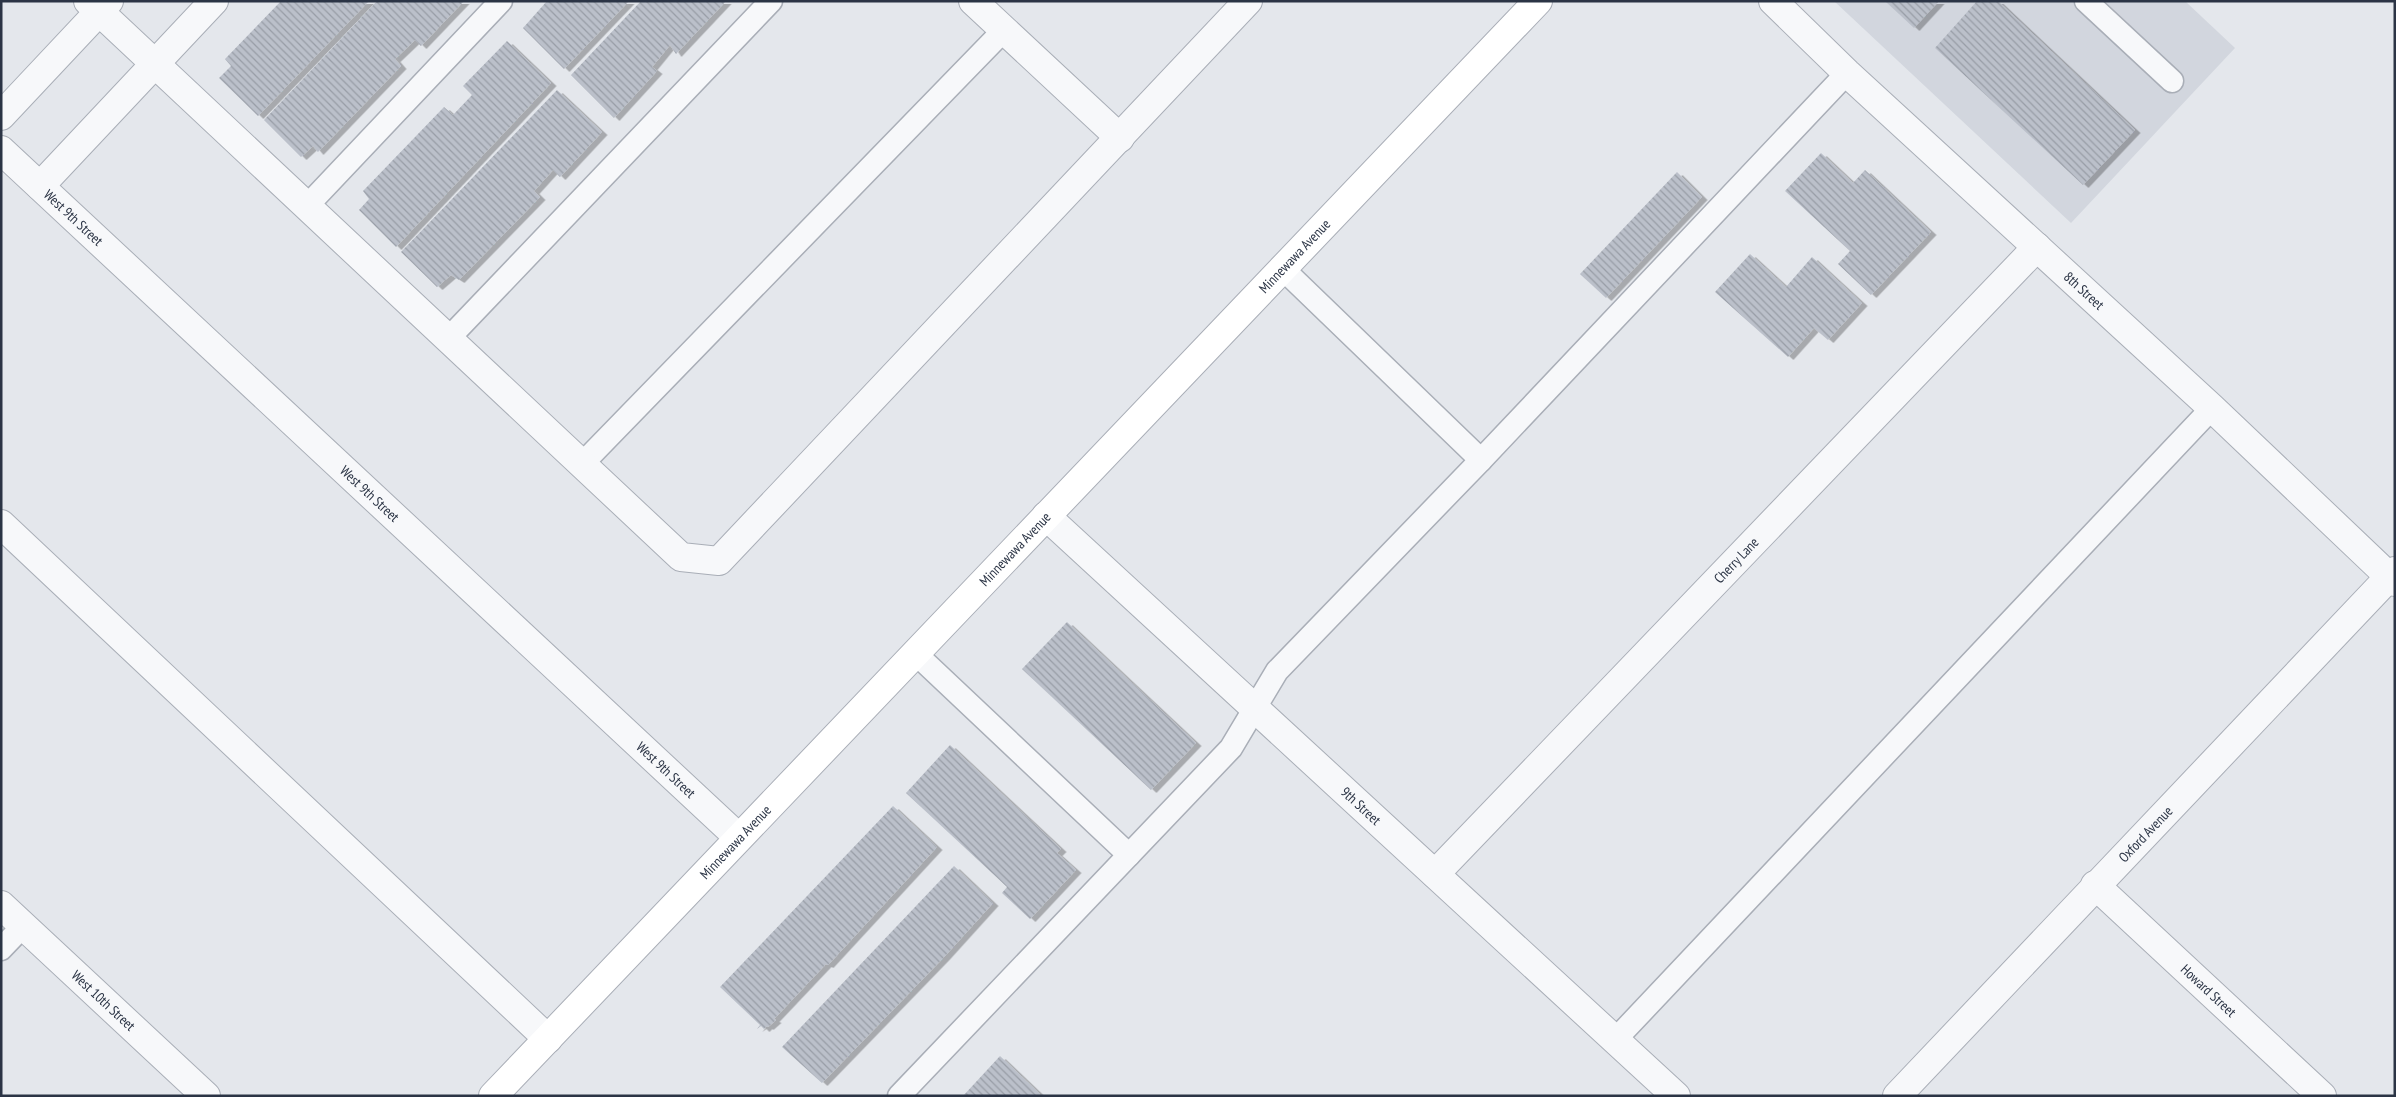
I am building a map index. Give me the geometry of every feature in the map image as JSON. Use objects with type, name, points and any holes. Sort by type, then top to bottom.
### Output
[{"type":"main road","name":"Minnewawa Avenue","points":[[493,1096],[738,837],[1538,1]]},
{"type":"street","points":[[40,186],[214,1]]},
{"type":"street","points":[[973,1],[1120,138]]},
{"type":"street","points":[[1,116],[99,5],[155,64],[680,557],[719,561],[1248,1]]},
{"type":"street","name":"8th Street","points":[[1773,1],[1847,73],[2393,577]]},
{"type":"street","name":"West 9th Street","points":[[1,150],[738,837]]},
{"type":"street","name":"Cherry Lane","points":[[1435,874],[2037,247]]},
{"type":"street","name":"9th Street","points":[[1046,516],[1676,1096]]},
{"type":"street","points":[[1,524],[548,1039]]},
{"type":"street","name":"Oxford Avenue","points":[[1897,1096],[2094,885],[2393,577]]},
{"type":"street","name":"Howard Street","points":[[2094,885],[2322,1096]]},
{"type":"street","name":"West 10th Street","points":[[1,905],[206,1096]]},
{"type":"lane","points":[[307,206],[501,1]]},
{"type":"lane","points":[[448,339],[771,1]]},
{"type":"lane","points":[[2086,1],[2172,80]]},
{"type":"lane","points":[[582,464],[1004,30]]},
{"type":"lane","points":[[899,1096],[1231,748],[1277,672],[1481,460],[1847,73]]},
{"type":"lane","points":[[1282,268],[1481,460]]},
{"type":"lane","points":[[1615,1040],[2212,408]]},
{"type":"lane","points":[[914,653],[1129,855]]},
{"type":"lane","points":[[1,948],[24,925]]},
{"type":"shaded area","points":[[1834,1],[2185,1],[2235,48],[2071,223]]},
{"type":"building","points":[[281,1],[369,1],[258,116],[219,78],[231,66],[225,59]]},
{"type":"building","points":[[377,1],[464,1],[421,46],[415,40],[395,59],[401,66],[318,152],[313,146],[301,157],[264,120]]},
{"type":"building","points":[[547,1],[629,1],[564,69],[523,28]]},
{"type":"building","points":[[641,1],[726,1],[676,54],[670,45],[652,67],[657,71],[614,118],[571,75]]},
{"type":"building","points":[[1885,1],[1939,1],[1914,28]]},
{"type":"building","points":[[1977,1],[1998,1],[2135,130],[2083,185],[1935,48]]},
{"type":"building","points":[[507,41],[551,83],[396,247],[359,210],[369,199],[363,191],[444,107],[453,115],[472,95],[463,86]]},
{"type":"building","points":[[557,90],[602,132],[560,177],[553,170],[534,191],[540,197],[459,280],[451,275],[437,287],[401,252]]},
{"type":"building","points":[[1821,153],[1853,183],[1865,170],[1931,232],[1871,295],[1838,264],[1850,251],[1785,191]]},
{"type":"building","points":[[1677,172],[1702,197],[1606,298],[1580,274]]},
{"type":"building","points":[[1750,254],[1786,287],[1812,257],[1862,303],[1828,340],[1814,328],[1788,357],[1715,292]]},
{"type":"building","points":[[1067,622],[1196,743],[1151,790],[1022,669]]},
{"type":"building","points":[[950,745],[1061,849],[1057,853],[1076,870],[1030,919],[1002,893],[1007,887],[906,793]]},
{"type":"building","points":[[893,806],[937,847],[828,965],[826,964],[774,1019],[776,1020],[764,1029],[761,1026],[757,1029],[760,1025],[720,987]]},
{"type":"building","points":[[954,866],[993,903],[945,956],[822,1083],[782,1047]]},
{"type":"building","points":[[1000,1056],[1040,1094],[1039,1096],[963,1096]]}]
